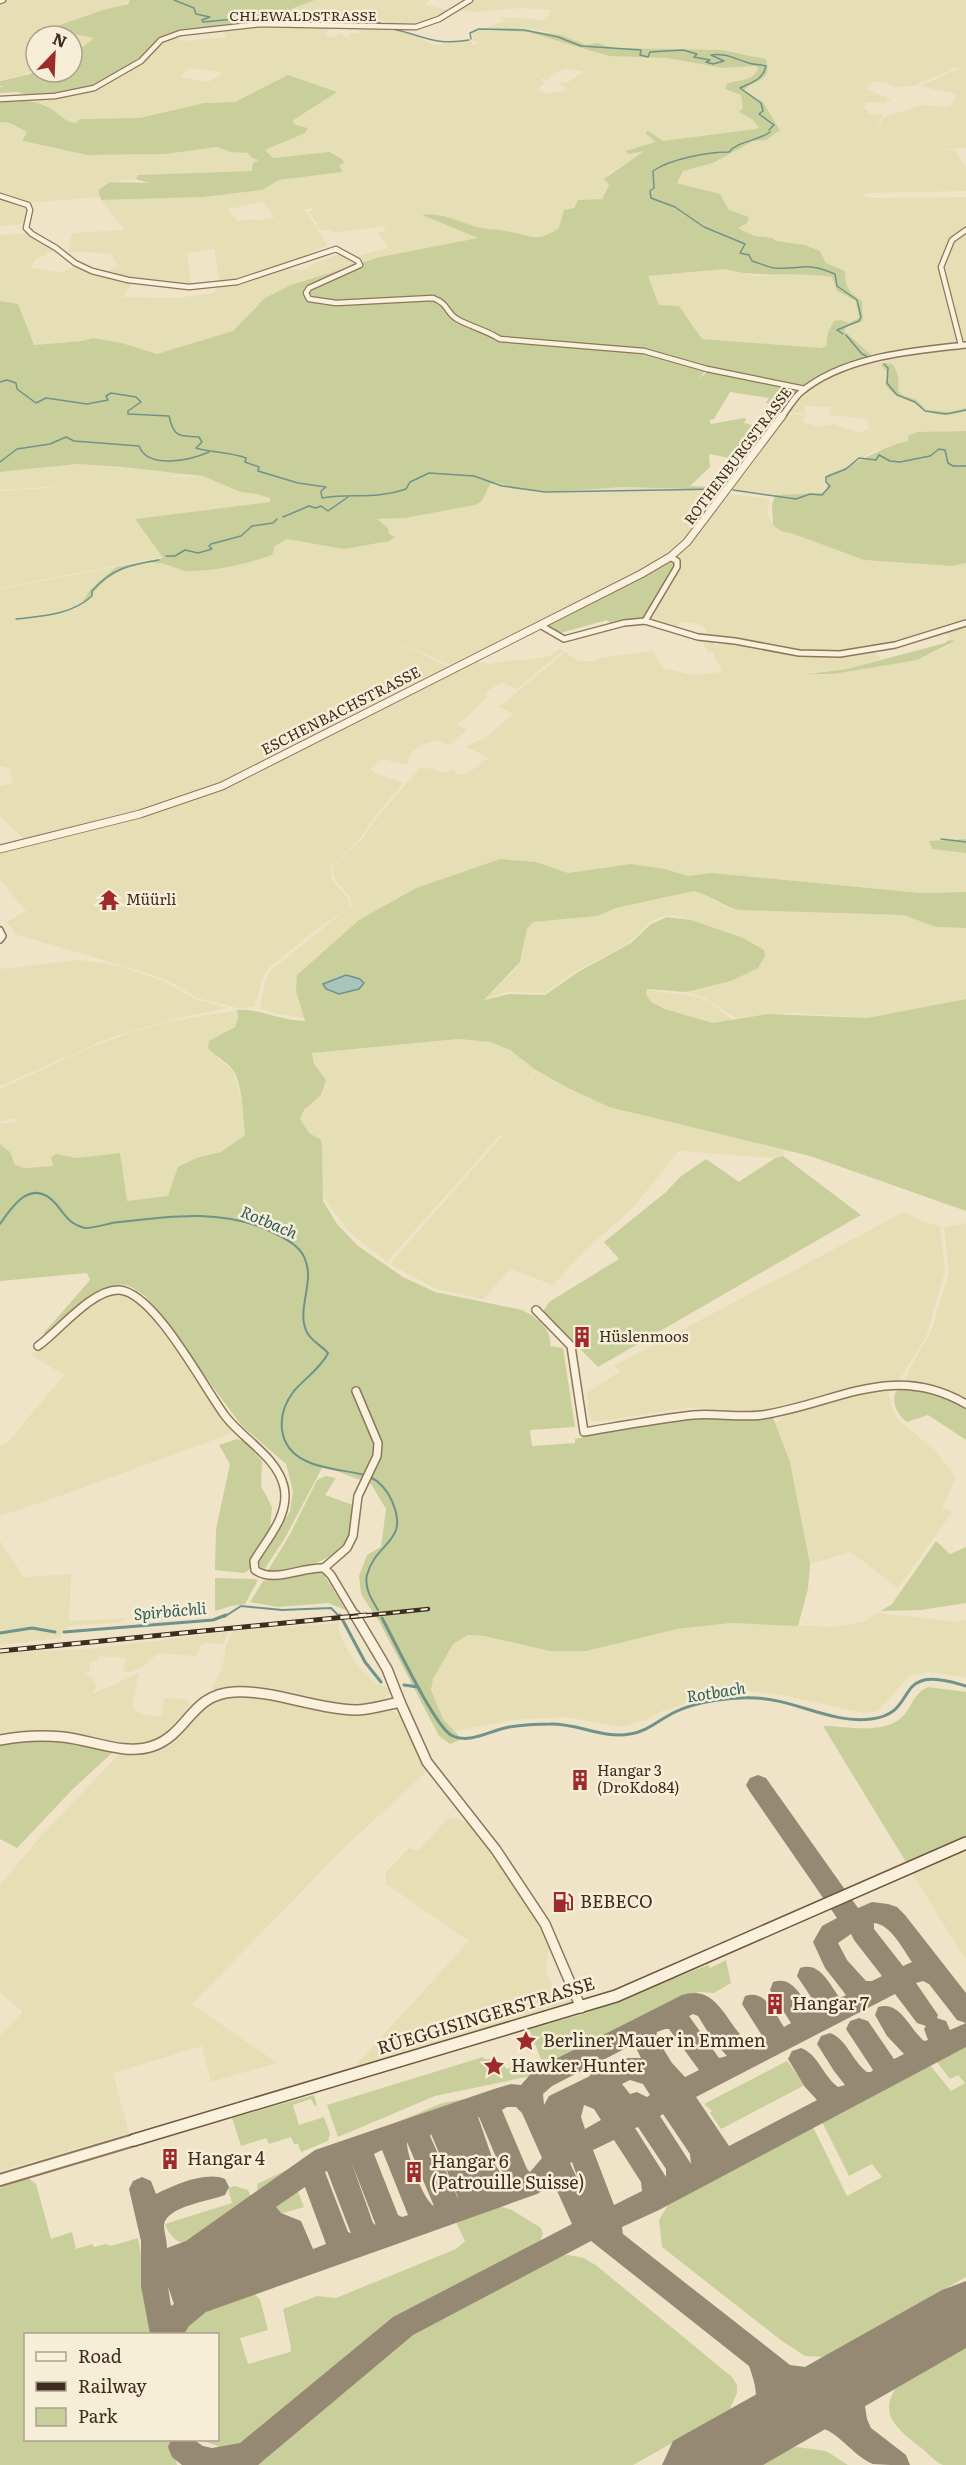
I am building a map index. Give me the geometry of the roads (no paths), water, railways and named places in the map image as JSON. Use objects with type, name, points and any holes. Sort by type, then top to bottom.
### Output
[{"type":"main road","name":"RÜEGGISINGERSTRASSE","points":[[134,2140],[616,1996],[966,1844]]},
{"type":"street","name":"CHLEWALDSTRASSE","points":[[0,99],[55,96],[94,88],[127,70],[164,38],[191,31],[260,24],[406,28],[444,17],[470,0]]},
{"type":"street","points":[[0,196],[28,205],[30,210],[26,228],[29,232],[78,265],[114,278],[176,284],[221,285],[266,273],[336,249],[358,261],[360,265],[309,288],[306,292],[309,299],[336,303],[433,298],[444,302],[455,318],[484,329],[500,339],[644,351],[707,369],[805,389]]},
{"type":"street","name":"ROTHENBURGSTRASSE","points":[[677,552],[696,531],[805,389],[822,378],[846,369],[920,351],[964,345],[941,267],[952,240],[966,230]]},
{"type":"street","name":"ESCHENBACHSTRASSE","points":[[0,849],[191,798],[222,786],[540,626],[677,552]]},
{"type":"street","points":[[645,621],[677,567],[677,561],[670,557]]},
{"type":"street","points":[[540,626],[564,639],[645,621],[698,638],[735,641],[799,653],[840,654],[895,645],[966,623]]},
{"type":"street","points":[[0,930],[3,936],[0,940]]},
{"type":"street","points":[[38,1346],[80,1310],[103,1294],[120,1290],[134,1295],[190,1359],[226,1417],[275,1469],[283,1483],[285,1498],[283,1513],[254,1560],[255,1569],[266,1577],[307,1567],[324,1568],[331,1575],[387,1670],[427,1762],[508,1866],[545,1924],[581,2007]]},
{"type":"street","points":[[536,1310],[568,1341],[572,1349],[584,1432],[694,1415],[761,1415],[879,1385],[898,1384],[935,1390],[966,1404]]},
{"type":"street","points":[[324,1568],[347,1548],[353,1536],[358,1496],[378,1452],[378,1443],[356,1391]]},
{"type":"street","points":[[0,1740],[33,1736],[63,1737],[123,1747],[154,1746],[169,1737],[196,1705],[205,1699],[233,1692],[252,1693],[354,1710],[400,1702]]},
{"type":"street","name":"RÜEGGISINGERSTRASSE","points":[[0,2180],[134,2140]]},
{"type":"water","points":[[346,975],[360,979],[364,983],[359,989],[339,994],[326,989],[323,984]]},
{"type":"waterway","points":[[174,0],[194,8],[196,14],[210,17],[202,20],[203,22],[268,16],[272,20],[321,21],[336,15],[349,14],[386,25]]},
{"type":"waterway","points":[[393,29],[439,41],[469,40]]},
{"type":"waterway","points":[[471,39],[470,33],[479,29],[524,30],[558,37],[581,46],[641,50],[640,55],[648,57],[650,52],[683,50],[697,54],[694,57],[710,60],[706,62],[713,64],[724,61],[711,55],[721,55],[766,66],[760,78],[740,88],[761,103],[763,111],[759,114],[774,125],[769,130]]},
{"type":"waterway","points":[[770,132],[733,148],[729,152],[690,157],[660,167],[653,171],[654,188],[650,191],[651,198],[675,207],[704,227],[745,244],[740,253],[749,255],[752,261],[775,268],[810,267],[835,274],[837,286],[857,300],[861,317],[859,321],[837,330],[843,334]]},
{"type":"waterway","points":[[846,335],[862,354],[870,358]]},
{"type":"waterway","points":[[884,364],[888,368],[887,383],[897,395],[915,402],[925,411],[946,414],[966,410]]},
{"type":"waterway","points":[[0,382],[7,380],[16,383],[17,389],[36,403],[46,398],[87,404],[108,400],[106,396],[111,393],[136,397],[141,402],[128,411],[128,414],[169,416],[175,432],[199,437],[202,442],[196,448],[240,456],[246,458],[245,462],[259,467],[258,471],[298,483],[326,487],[321,491],[322,498],[395,492],[406,489],[410,482],[429,473],[474,476],[502,486],[545,492],[722,489]]},
{"type":"waterway","points":[[0,462],[17,449],[50,444],[66,437],[74,441],[139,446],[144,453],[160,461],[192,458],[209,452]]},
{"type":"waterway","points":[[733,490],[796,499],[810,494],[822,495],[830,486],[826,482],[826,477],[846,469],[859,458],[876,460],[879,455],[890,461],[900,462],[930,456],[939,449],[945,450],[948,463],[953,466],[966,466]]},
{"type":"waterway","points":[[283,517],[309,506],[316,508],[321,506],[328,511],[348,497]]},
{"type":"waterway","points":[[166,556],[175,556],[185,550],[198,553],[212,549],[209,546],[211,544],[241,536],[252,526],[273,523],[277,519]]},
{"type":"waterway","points":[[16,619],[66,611],[92,596],[92,591],[99,583],[114,572],[159,560]]},
{"type":"waterway","points":[[941,839],[966,842]]},
{"type":"waterway","name":"Rotbach","points":[[0,1224],[17,1202],[31,1193],[39,1193],[47,1196],[56,1204],[71,1222],[85,1228],[175,1216],[217,1217],[258,1226],[291,1242],[302,1253],[308,1271],[303,1317],[305,1326],[310,1337],[328,1353],[288,1400],[282,1420],[284,1439],[296,1455],[306,1461],[365,1475]]},
{"type":"waterway","name":"Rotbach","points":[[370,1477],[386,1490],[392,1501],[397,1526],[390,1541],[371,1564],[367,1575],[368,1589],[378,1610]]},
{"type":"waterway","name":"Spirbächli","points":[[224,1617],[241,1606],[282,1610],[331,1608],[340,1617]]},
{"type":"waterway","name":"Spirbächli","points":[[64,1632],[213,1620],[226,1615]]},
{"type":"waterway","name":"Spirbächli","points":[[340,1615],[365,1662],[381,1682]]},
{"type":"waterway","name":"Rotbach","points":[[382,1618],[435,1716],[451,1735],[458,1738],[473,1738],[509,1727],[545,1724],[560,1724],[600,1733],[630,1734],[648,1728],[684,1708],[714,1700],[735,1698],[770,1699],[841,1718],[871,1719],[887,1715],[897,1708],[915,1684],[926,1680],[942,1680],[966,1686]]},
{"type":"waterway","name":"Spirbächli","points":[[0,1633],[32,1628],[55,1632]]},
{"type":"waterway","points":[[404,1685],[418,1687]]},
{"type":"railway","points":[[351,1617],[428,1609]]},
{"type":"railway","points":[[0,1651],[366,1615]]},
{"type":"place","name":"Müürli","points":[[109,900]]},
{"type":"place","name":"Hüslenmoos","points":[[582,1337]]},
{"type":"place","name":"Hangar 3 (DroKdo84)","points":[[580,1780]]},
{"type":"place","name":"BEBECO","points":[[563,1902]]},
{"type":"place","name":"Hangar 7","points":[[775,2004]]},
{"type":"place","name":"Berliner Mauer in Emmen","points":[[526,2041]]},
{"type":"place","name":"Hawker Hunter","points":[[494,2066]]},
{"type":"place","name":"Hangar 4","points":[[170,2159]]},
{"type":"place","name":"Hangar 6 (Patrouille Suisse)","points":[[414,2172]]}]
